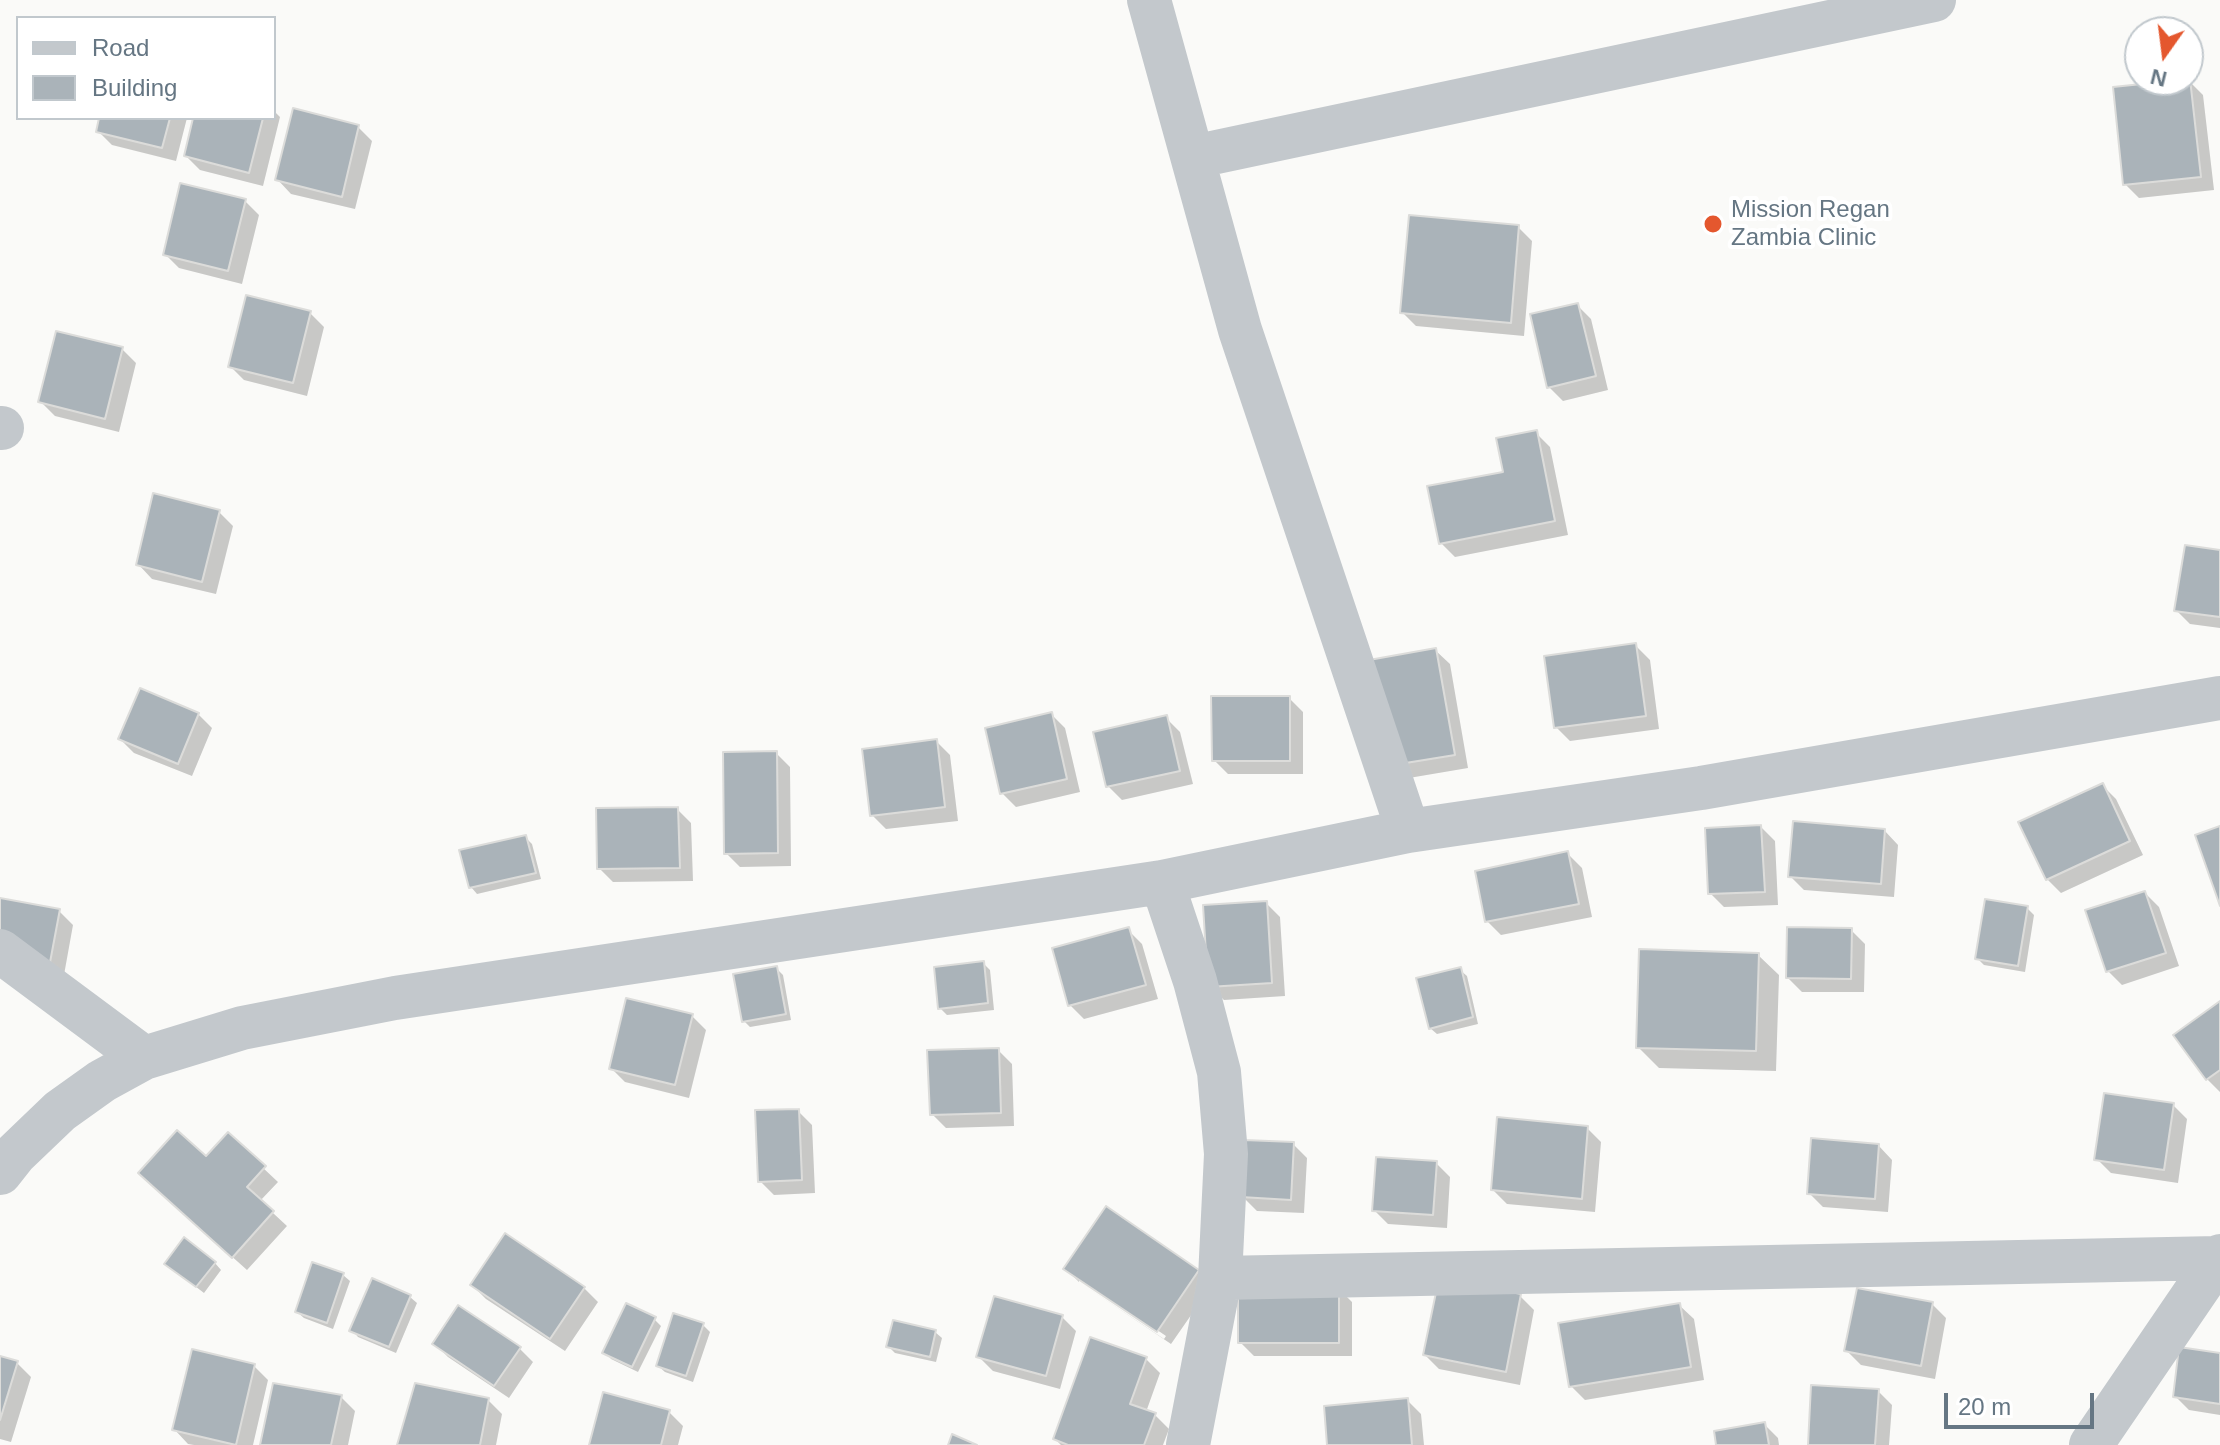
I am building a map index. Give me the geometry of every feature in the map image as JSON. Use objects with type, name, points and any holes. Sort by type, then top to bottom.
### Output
[{"type":"street","points":[[1149,0],[1240,330],[1408,831]]},
{"type":"street","points":[[1193,157],[1934,0]]},
{"type":"street","points":[[0,1173],[15,1154],[60,1111],[102,1081],[144,1058],[242,1028],[395,998],[1162,882],[1408,831],[1701,788],[2220,698]]},
{"type":"street","points":[[1162,882],[1195,981],[1219,1072],[1226,1154],[1220,1278],[1188,1445]]},
{"type":"street","points":[[0,951],[144,1058]]},
{"type":"street","points":[[1220,1278],[2219,1257]]},
{"type":"street","points":[[2091,1445],[2219,1257]]},
{"type":"building","points":[[2124,86],[2124,96],[2192,96],[2201,177],[2123,185],[2113,87]]},
{"type":"building","points":[[293,108],[359,125],[342,197],[275,180]]},
{"type":"building","points":[[99,120],[169,120],[162,148],[96,132]]},
{"type":"building","points":[[193,120],[262,120],[249,173],[184,156]]},
{"type":"building","points":[[180,183],[246,199],[228,271],[163,255]]},
{"type":"building","points":[[1409,215],[1519,225],[1511,323],[1400,313]]},
{"type":"building","points":[[246,295],[311,311],[293,383],[228,367]]},
{"type":"building","points":[[1578,303],[1596,376],[1547,388],[1530,314]]},
{"type":"building","points":[[56,331],[123,347],[105,419],[38,402]]},
{"type":"building","points":[[1537,430],[1555,521],[1439,544],[1427,486],[1503,472],[1496,438]]},
{"type":"building","points":[[153,493],[220,510],[202,582],[136,565]]},
{"type":"building","points":[[2185,545],[2220,550],[2220,617],[2174,611]]},
{"type":"building","points":[[1636,643],[1646,716],[1554,728],[1544,656]]},
{"type":"building","points":[[1436,648],[1455,755],[1387,766],[1369,660]]},
{"type":"building","points":[[140,688],[199,713],[178,764],[118,739]]},
{"type":"building","points":[[1211,696],[1290,696],[1290,761],[1212,761]]},
{"type":"building","points":[[1052,712],[1067,779],[1000,794],[985,728]]},
{"type":"building","points":[[1167,715],[1180,771],[1106,787],[1093,732]]},
{"type":"building","points":[[937,739],[945,807],[870,816],[862,749]]},
{"type":"building","points":[[777,751],[778,853],[724,854],[723,752]]},
{"type":"building","points":[[2103,783],[2130,841],[2046,880],[2018,822]]},
{"type":"building","points":[[678,807],[680,868],[597,869],[596,808]]},
{"type":"building","points":[[1793,821],[1885,829],[1881,884],[1788,877]]},
{"type":"building","points":[[1761,825],[1765,892],[1708,894],[1705,828]]},
{"type":"building","points":[[2220,826],[2220,906],[2195,835]]},
{"type":"building","points":[[526,835],[536,873],[469,888],[459,850]]},
{"type":"building","points":[[1568,851],[1579,904],[1485,922],[1475,871]]},
{"type":"building","points":[[2145,891],[2166,953],[2106,972],[2085,910]]},
{"type":"building","points":[[0,898],[60,909],[48,973],[0,964]]},
{"type":"building","points":[[1985,899],[2028,906],[2018,966],[1975,959]]},
{"type":"building","points":[[1267,901],[1272,983],[1208,987],[1203,905]]},
{"type":"building","points":[[1129,927],[1146,985],[1068,1006],[1052,948]]},
{"type":"building","points":[[1787,927],[1852,928],[1851,979],[1786,978]]},
{"type":"building","points":[[1639,949],[1759,953],[1756,1051],[1636,1048]]},
{"type":"building","points":[[984,961],[988,1003],[938,1009],[934,967]]},
{"type":"building","points":[[777,966],[786,1014],[742,1022],[733,974]]},
{"type":"building","points":[[1461,967],[1473,1017],[1429,1029],[1416,978]]},
{"type":"building","points":[[626,998],[693,1014],[675,1085],[609,1069]]},
{"type":"building","points":[[2220,1001],[2220,1070],[2206,1080],[2173,1035]]},
{"type":"building","points":[[999,1048],[1001,1113],[930,1115],[927,1050]]},
{"type":"building","points":[[2104,1093],[2174,1103],[2164,1170],[2094,1160]]},
{"type":"building","points":[[799,1109],[802,1180],[758,1182],[755,1110]]},
{"type":"building","points":[[1497,1117],[1588,1126],[1582,1199],[1491,1190]]},
{"type":"building","points":[[177,1130],[206,1156],[228,1132],[266,1166],[247,1187],[274,1211],[232,1258],[138,1173]]},
{"type":"building","points":[[1811,1138],[1879,1144],[1875,1199],[1807,1194]]},
{"type":"building","points":[[1244,1140],[1294,1142],[1291,1200],[1241,1197]]},
{"type":"building","points":[[1376,1157],[1437,1161],[1433,1215],[1372,1211]]},
{"type":"building","points":[[1106,1206],[1199,1270],[1157,1332],[1063,1269]]},
{"type":"building","points":[[505,1233],[585,1287],[550,1339],[470,1285]]},
{"type":"building","points":[[184,1237],[216,1262],[196,1287],[164,1264]]},
{"type":"building","points":[[312,1262],[344,1273],[327,1323],[295,1312]]},
{"type":"building","points":[[372,1278],[411,1295],[389,1347],[349,1331]]},
{"type":"building","points":[[1439,1278],[1521,1294],[1506,1372],[1423,1355]]},
{"type":"building","points":[[1238,1285],[1339,1286],[1339,1343],[1238,1343]]},
{"type":"building","points":[[1857,1288],[1933,1302],[1921,1366],[1844,1351]]},
{"type":"building","points":[[994,1296],[1063,1315],[1046,1376],[976,1357]]},
{"type":"building","points":[[626,1303],[656,1317],[632,1367],[602,1353]]},
{"type":"building","points":[[1680,1303],[1691,1367],[1569,1387],[1558,1323]]},
{"type":"building","points":[[458,1305],[521,1347],[494,1386],[432,1344]]},
{"type":"building","points":[[673,1313],[704,1323],[686,1376],[656,1366]]},
{"type":"building","points":[[893,1320],[936,1330],[930,1357],[886,1347]]},
{"type":"building","points":[[1090,1337],[1147,1357],[1130,1404],[1156,1413],[1144,1445],[1068,1445],[1053,1439]]},
{"type":"building","points":[[2179,1347],[2220,1353],[2220,1404],[2173,1397]]},
{"type":"building","points":[[192,1349],[255,1364],[236,1445],[172,1430]]},
{"type":"building","points":[[0,1356],[18,1361],[0,1420]]},
{"type":"building","points":[[273,1383],[342,1395],[331,1445],[260,1445]]},
{"type":"building","points":[[415,1383],[489,1398],[480,1445],[397,1445]]},
{"type":"building","points":[[1811,1385],[1879,1389],[1875,1445],[1808,1445]]},
{"type":"building","points":[[603,1392],[670,1410],[661,1445],[589,1445]]},
{"type":"building","points":[[1408,1398],[1412,1445],[1327,1445],[1324,1406]]},
{"type":"building","points":[[1765,1422],[1769,1445],[1716,1445],[1714,1431]]},
{"type":"building","points":[[952,1434],[977,1445],[948,1445]]},
{"type":"place","name":"Mission Regan Zambia Clinic","points":[[1713,224]]}]
